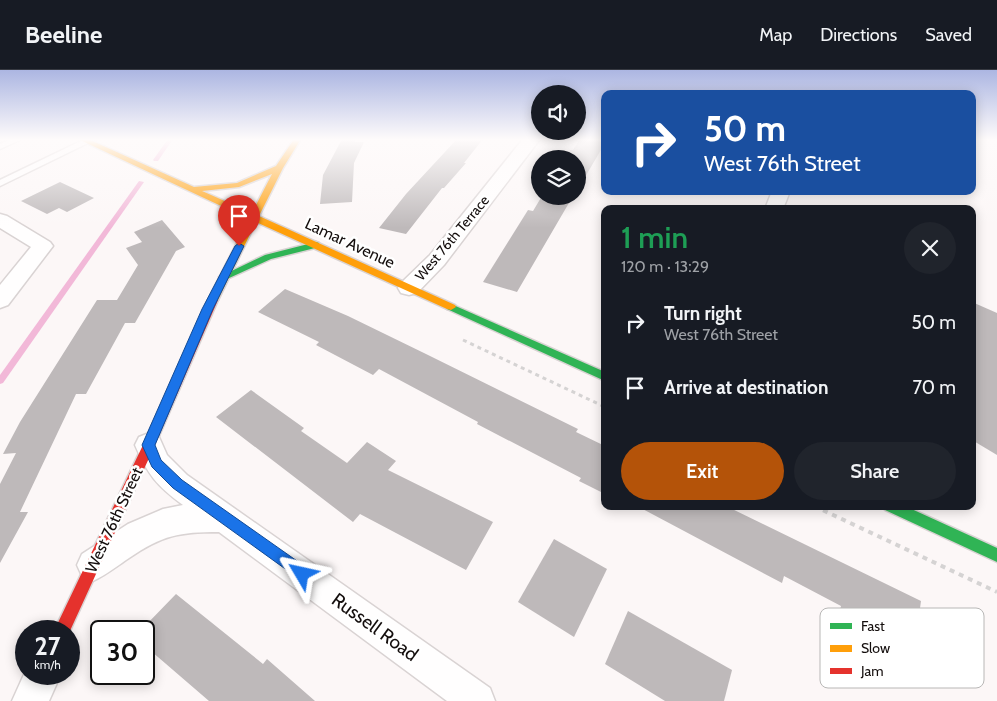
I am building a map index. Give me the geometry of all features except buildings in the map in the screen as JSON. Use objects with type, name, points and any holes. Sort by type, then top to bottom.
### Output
[{"type":"street","name":"Lamar Avenue","points":[[144,168],[601,375]]},
{"type":"street","points":[[189,189],[224,189],[240,186],[255,181],[278,168]]},
{"type":"street","name":"West 76th Street","points":[[67,620],[208,309],[279,168]]},
{"type":"street","name":"West 76th Terrace","points":[[409,288],[437,260],[509,168]]},
{"type":"street","points":[[0,220],[43,246],[0,300]]},
{"type":"street","points":[[224,277],[249,262],[272,254],[316,245]]},
{"type":"street","name":"Russell Road","points":[[148,445],[157,463],[177,484],[477,701]]},
{"type":"street","points":[[899,510],[997,555]]},
{"type":"street","points":[[93,565],[133,537],[163,524],[188,518],[224,518]]},
{"type":"street","points":[[30,701],[38,685]]},
{"type":"lane","points":[[0,183],[29,168]]},
{"type":"path","points":[[823,510],[997,592]]},
{"type":"waterway","points":[[0,381],[141,182]]},
{"type":"traffic: fast","points":[[224,277],[268,257],[316,245]]},
{"type":"traffic: fast","points":[[451,307],[601,375]]},
{"type":"traffic: fast","points":[[899,510],[997,555]]},
{"type":"traffic: slow","points":[[146,168],[451,307]]},
{"type":"traffic: slow","points":[[197,189],[239,185],[278,168]]},
{"type":"traffic: slow","points":[[213,300],[279,168]]},
{"type":"traffic: jam","points":[[67,620],[149,445],[213,300]]},
{"type":"route","points":[[239,246],[208,309],[148,445],[157,463],[177,484],[302,574]]}]
